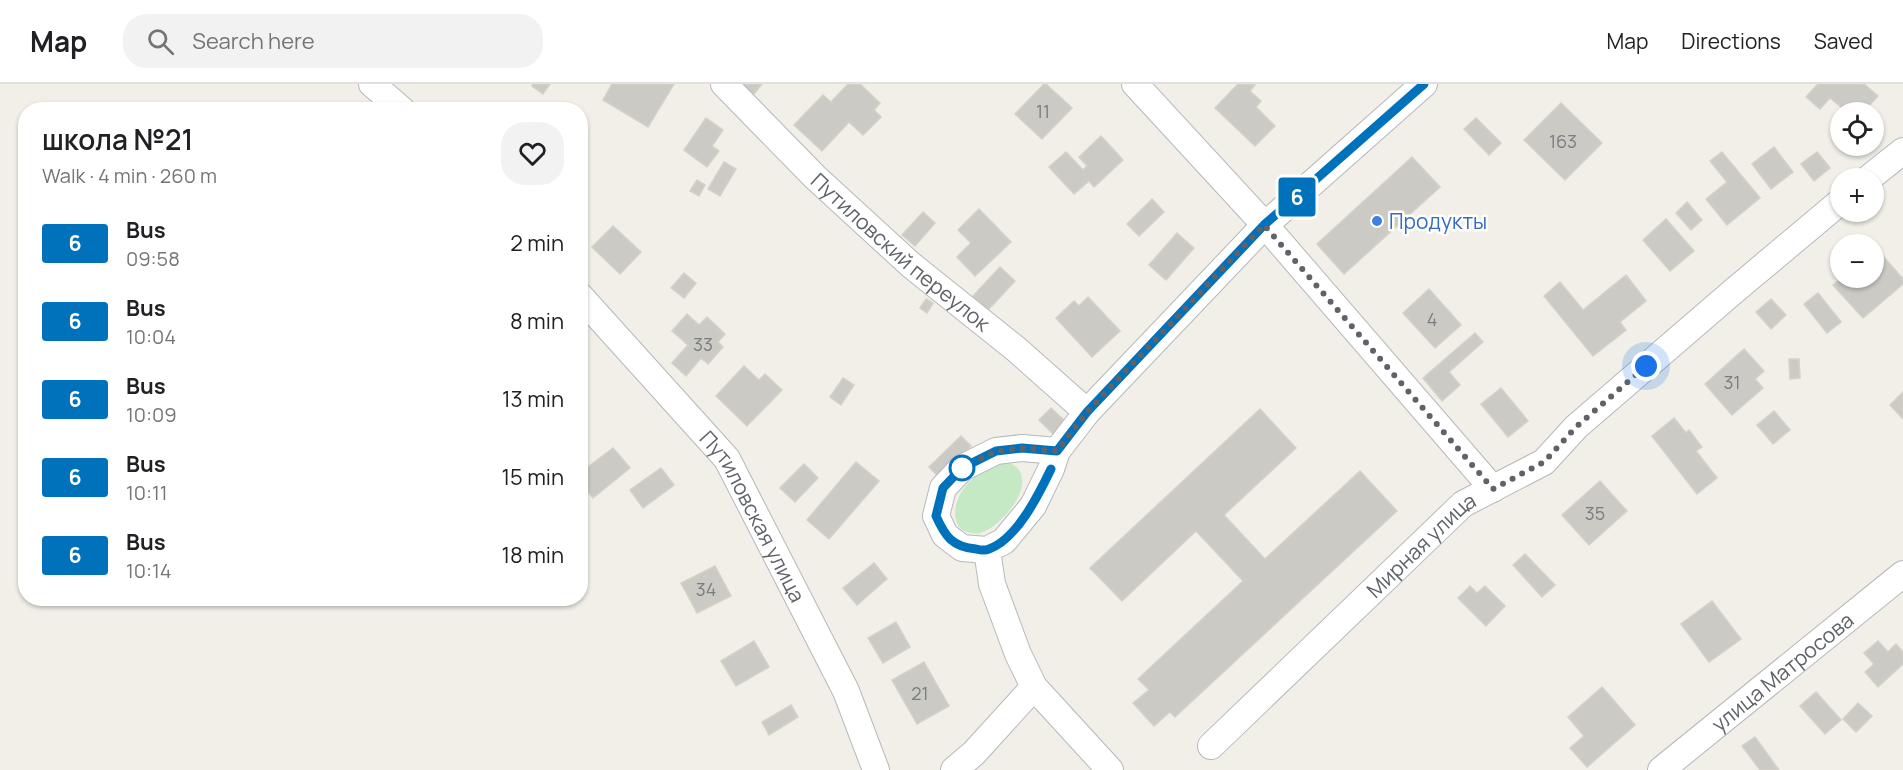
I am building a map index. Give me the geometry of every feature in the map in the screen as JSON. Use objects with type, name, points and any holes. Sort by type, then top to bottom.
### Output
[{"type":"street","points":[[372,84],[393,102]]},
{"type":"street","name":"Путиловский переулок","points":[[724,84],[815,177],[903,257],[1087,412]]},
{"type":"street","points":[[1135,84],[1264,225],[1493,489]]},
{"type":"street","points":[[1057,451],[1022,448],[996,451],[962,468],[943,488],[936,516],[945,535],[962,548],[987,550],[1004,542],[1033,506],[1057,451],[1087,412],[1264,225],[1424,84]]},
{"type":"street","points":[[1882,168],[1903,151]]},
{"type":"street","name":"Мирная улица","points":[[1211,746],[1463,504],[1544,462],[1576,427],[1830,210]]},
{"type":"street","name":"Путиловская улица","points":[[588,305],[727,459],[846,691],[876,770]]},
{"type":"street","points":[[987,550],[992,584],[1018,654],[1034,687],[1110,770]]},
{"type":"street","name":"улица Матросова","points":[[1661,770],[1903,574]]},
{"type":"street","points":[[954,770],[974,753],[1034,687]]},
{"type":"green space","points":[[1007,462],[1018,469],[1022,478],[1021,489],[1009,511],[989,529],[978,533],[963,530],[957,523],[955,512],[962,492],[977,475]]},
{"type":"building","points":[[533,84],[550,84],[543,94],[532,86]]},
{"type":"building","points":[[612,84],[674,84],[648,127],[603,100]]},
{"type":"building","points":[[736,84],[762,84],[749,100]]},
{"type":"building","points":[[848,84],[860,84],[880,103],[874,110],[881,117],[863,135],[849,122],[822,151],[794,125],[823,95],[831,102]]},
{"type":"building","points":[[1044,84],[1072,108],[1042,139],[1015,114]]},
{"type":"building","points":[[1238,84],[1255,85],[1250,91],[1261,101],[1256,107],[1275,126],[1255,146],[1215,108]]},
{"type":"building","points":[[1818,84],[1864,84],[1878,96],[1872,102],[1835,102],[1830,98],[1820,109],[1806,97]]},
{"type":"building","points":[[1561,103],[1602,143],[1565,180],[1524,140]]},
{"type":"building","points":[[706,118],[723,130],[712,146],[719,151],[707,167],[684,150]]},
{"type":"building","points":[[1476,118],[1501,143],[1489,155],[1464,129]]},
{"type":"building","points":[[1101,136],[1123,160],[1094,187],[1089,181],[1074,194],[1049,167],[1066,152],[1083,170],[1087,166],[1079,157]]},
{"type":"building","points":[[1774,147],[1793,172],[1771,189],[1752,164]]},
{"type":"building","points":[[1722,152],[1760,198],[1727,225],[1706,199],[1727,182],[1710,161]]},
{"type":"building","points":[[1817,152],[1830,168],[1814,181],[1801,164]]},
{"type":"building","points":[[1412,157],[1440,187],[1344,274],[1317,244]]},
{"type":"building","points":[[724,162],[736,169],[720,196],[708,189]]},
{"type":"building","points":[[697,180],[705,185],[699,196],[690,191]]},
{"type":"building","points":[[1152,199],[1164,212],[1139,236],[1127,224]]},
{"type":"building","points":[[1687,202],[1702,220],[1691,230],[1676,213]]},
{"type":"building","points":[[979,209],[1011,242],[975,276],[957,257],[971,243],[958,230]]},
{"type":"building","points":[[923,212],[935,223],[915,246],[902,235]]},
{"type":"building","points":[[1666,219],[1694,251],[1670,271],[1643,240]]},
{"type":"building","points":[[613,226],[641,252],[620,274],[592,247]]},
{"type":"building","points":[[1177,233],[1194,248],[1166,280],[1149,265]]},
{"type":"building","points":[[1884,257],[1903,279],[1903,284],[1863,318],[1836,288],[1884,288]]},
{"type":"building","points":[[1000,267],[1015,281],[988,310],[973,296]]},
{"type":"building","points":[[684,273],[696,283],[684,298],[671,288]]},
{"type":"building","points":[[1626,275],[1646,301],[1620,322],[1626,330],[1593,356],[1544,296],[1560,282],[1583,310]]},
{"type":"building","points":[[1429,289],[1461,325],[1435,348],[1403,313]]},
{"type":"building","points":[[1818,293],[1841,322],[1827,333],[1804,304]]},
{"type":"building","points":[[1088,297],[1120,331],[1092,357],[1056,318],[1074,301],[1079,306]]},
{"type":"building","points":[[926,299],[933,303],[927,313],[920,308]]},
{"type":"building","points":[[1771,299],[1786,315],[1771,329],[1756,312]]},
{"type":"building","points":[[687,314],[699,325],[707,317],[725,334],[718,342],[723,347],[708,364],[701,358],[686,376],[672,363],[688,345],[672,331]]},
{"type":"building","points":[[1475,333],[1483,342],[1449,372],[1460,385],[1442,401],[1423,378]]},
{"type":"building","points":[[1744,349],[1764,371],[1755,379],[1763,388],[1732,415],[1705,384]]},
{"type":"building","points":[[1789,359],[1799,359],[1800,378],[1790,379]]},
{"type":"building","points":[[744,366],[759,380],[765,374],[782,390],[747,426],[716,396]]},
{"type":"building","points":[[843,378],[854,385],[841,405],[830,397]]},
{"type":"building","points":[[1501,388],[1528,421],[1508,437],[1481,404]]},
{"type":"building","points":[[1903,392],[1903,419],[1890,405]]},
{"type":"building","points":[[1051,408],[1065,421],[1053,434],[1039,420]]},
{"type":"building","points":[[1260,409],[1296,448],[1224,515],[1265,559],[1360,471],[1397,511],[1175,717],[1170,712],[1154,726],[1133,703],[1149,690],[1138,679],[1243,581],[1196,531],[1122,601],[1090,568]]},
{"type":"building","points":[[1774,411],[1790,430],[1773,444],[1757,425]]},
{"type":"building","points":[[1674,418],[1686,433],[1689,430],[1702,447],[1696,451],[1717,478],[1697,494],[1652,436]]},
{"type":"building","points":[[961,436],[971,446],[939,477],[929,467]]},
{"type":"building","points":[[613,448],[630,468],[593,498],[588,491],[588,467]]},
{"type":"building","points":[[856,462],[879,481],[829,539],[807,520]]},
{"type":"building","points":[[804,464],[818,478],[795,502],[780,488]]},
{"type":"building","points":[[661,468],[674,485],[643,508],[630,490]]},
{"type":"building","points":[[1600,481],[1627,511],[1589,545],[1562,515]]},
{"type":"building","points":[[1525,554],[1555,585],[1542,597],[1513,565]]},
{"type":"building","points":[[874,563],[887,579],[857,605],[843,588]]},
{"type":"building","points":[[715,566],[731,596],[697,613],[681,583]]},
{"type":"building","points":[[1470,586],[1477,593],[1485,586],[1505,606],[1486,626],[1458,598]]},
{"type":"building","points":[[1712,601],[1741,639],[1709,662],[1681,624]]},
{"type":"building","points":[[896,622],[910,647],[883,663],[868,638]]},
{"type":"building","points":[[754,641],[769,667],[736,686],[721,661]]},
{"type":"building","points":[[1878,641],[1888,652],[1896,644],[1903,652],[1903,664],[1878,687],[1865,672],[1874,664],[1864,653]]},
{"type":"building","points":[[924,662],[949,706],[917,724],[892,680]]},
{"type":"building","points":[[1602,687],[1635,725],[1587,767],[1570,748],[1584,736],[1568,717]]},
{"type":"building","points":[[1816,692],[1841,720],[1825,734],[1800,706]]},
{"type":"building","points":[[1858,703],[1872,716],[1856,732],[1843,719]]},
{"type":"building","points":[[791,705],[798,717],[769,735],[762,722]]},
{"type":"building","points":[[1755,737],[1779,770],[1760,770],[1742,746]]},
{"type":"bus line","name":"6","points":[[1051,469],[1033,506],[1004,542],[987,550],[962,548],[945,535],[936,516],[943,488],[962,468],[996,451],[1022,448],[1057,451],[1087,412],[1264,225],[1424,84]]},
{"type":"place","name":"Продукты","points":[[1377,221]]},
{"type":"route","points":[[962,468],[996,451],[1022,448],[1057,451],[1087,412],[1264,225],[1493,489],[1544,462],[1576,427],[1646,366]]}]
